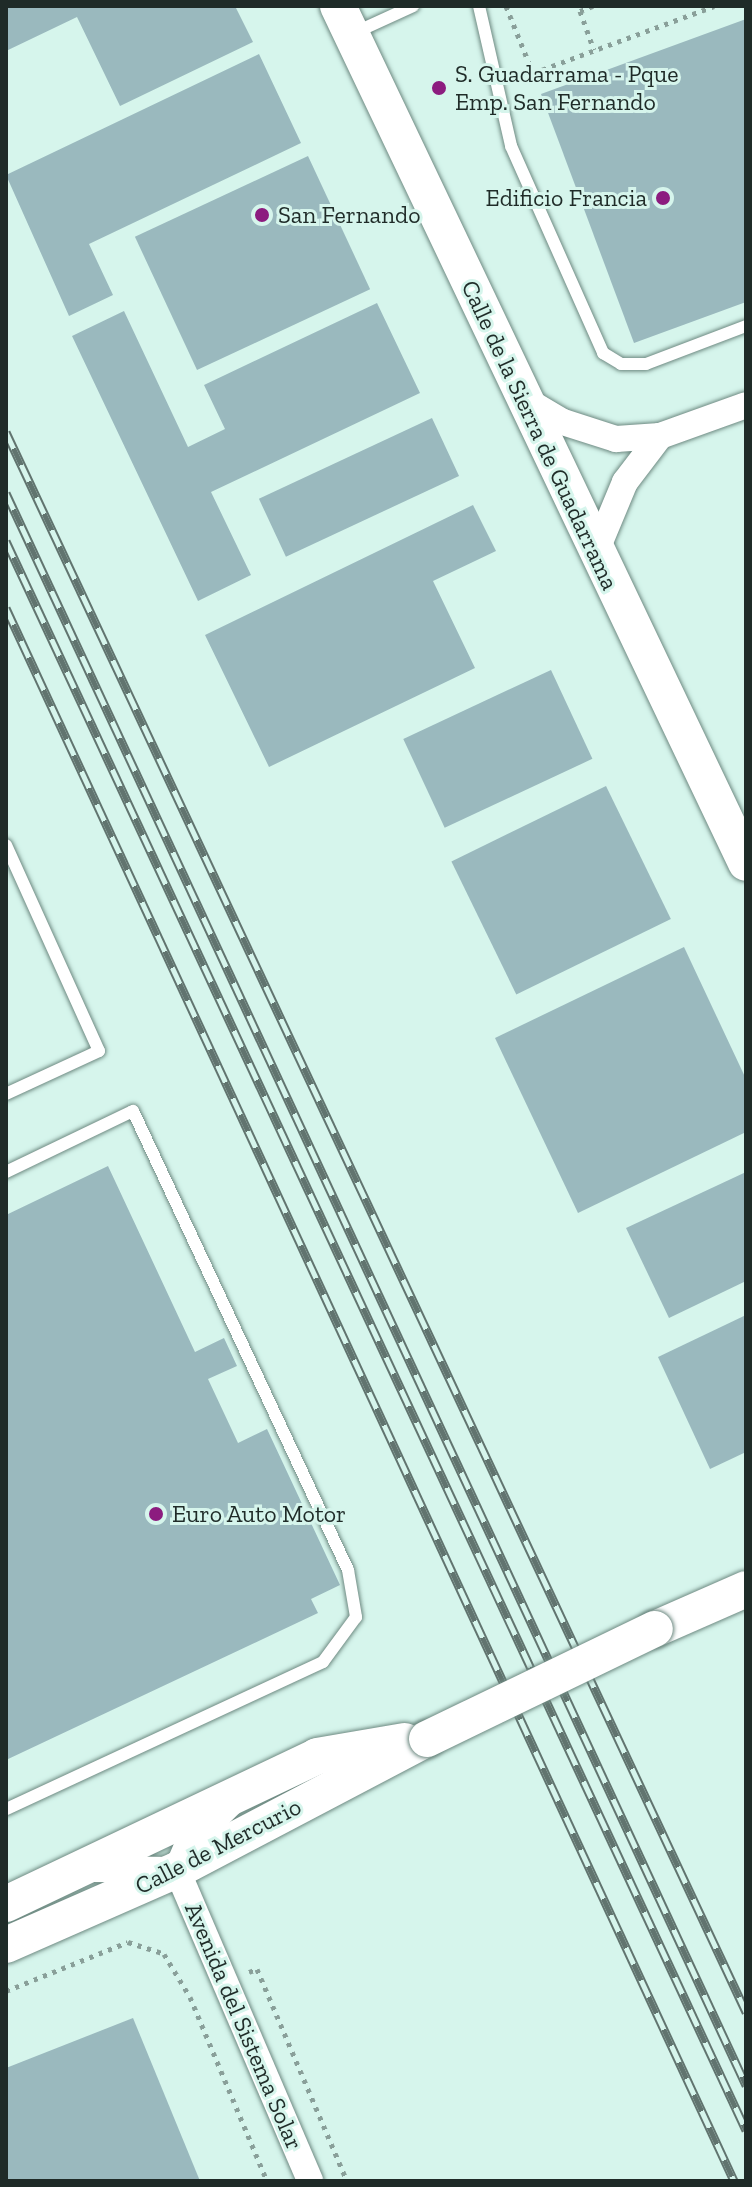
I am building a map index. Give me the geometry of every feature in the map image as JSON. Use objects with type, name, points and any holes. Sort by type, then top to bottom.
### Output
[{"type":"street","name":"Calle de la Sierra de Guadarrama","points":[[345,20],[595,554],[746,863]]},
{"type":"street","points":[[522,398],[563,422],[616,439],[660,436],[746,405]]},
{"type":"street","points":[[595,554],[625,482],[660,436]]},
{"type":"street","name":"Calle de Mercurio","points":[[6,1945],[177,1870],[427,1739],[655,1629],[746,1589]]},
{"type":"street","name":"Calle de Mercurio","points":[[6,1904],[317,1756],[427,1739]]},
{"type":"street","points":[[76,1871],[177,1870],[187,1846],[245,1790]]},
{"type":"street","name":"Avenida del Sistema Solar","points":[[177,1870],[310,2181]]},
{"type":"lane","points":[[345,20],[413,6]]},
{"type":"lane","points":[[479,6],[511,146],[603,353],[621,364],[646,364],[746,326]]},
{"type":"lane","points":[[6,845],[99,1051],[6,1094]]},
{"type":"lane","points":[[6,1172],[133,1111],[348,1570],[356,1617],[323,1662],[6,1809]]},
{"type":"path","points":[[506,6],[533,73],[714,6]]},
{"type":"path","points":[[593,6],[580,11],[594,50]]},
{"type":"path","points":[[6,1991],[128,1942],[164,1954],[190,1997],[267,2181]]},
{"type":"path","points":[[257,1969],[347,2181]]},
{"type":"building","points":[[6,6],[235,6],[253,42],[120,106],[77,17],[6,51]]},
{"type":"building","name":"Edificio Francia","points":[[746,19],[746,302],[634,343],[541,94]]},
{"type":"building","points":[[259,54],[301,143],[89,244],[113,295],[69,316],[6,175]]},
{"type":"building","points":[[308,156],[370,289],[197,370],[135,237]]},
{"type":"building","points":[[377,303],[420,393],[211,492],[251,575],[198,601],[72,336],[124,311],[188,447],[225,429],[204,385]]},
{"type":"building","points":[[432,418],[459,476],[286,557],[259,499]]},
{"type":"building","points":[[473,505],[496,551],[433,581],[475,668],[269,767],[205,635]]},
{"type":"building","points":[[551,670],[592,759],[445,828],[403,739]]},
{"type":"building","points":[[606,786],[671,919],[516,994],[451,861]]},
{"type":"building","points":[[684,947],[746,1079],[746,1132],[578,1213],[495,1038]]},
{"type":"building","name":"Euro Auto Motor","points":[[108,1166],[195,1352],[224,1338],[237,1366],[208,1379],[238,1443],[267,1429],[340,1585],[311,1599],[318,1613],[6,1760],[6,1215]]},
{"type":"building","points":[[746,1172],[746,1281],[669,1318],[626,1228]]},
{"type":"building","points":[[746,1315],[746,1452],[710,1469],[658,1357]]},
{"type":"building","points":[[133,2018],[200,2181],[6,2181],[6,2068]]},
{"type":"railway","points":[[6,432],[746,2012]]},
{"type":"railway","points":[[6,493],[746,2085]]},
{"type":"railway","points":[[6,541],[746,2130]]},
{"type":"railway","points":[[6,608],[734,2181]]},
{"type":"place","name":"S. Guadarrama - Pque Emp. San Fernando","points":[[439,88]]},
{"type":"place","name":"Edificio Francia","points":[[663,198]]},
{"type":"place","name":"San Fernando","points":[[262,215]]},
{"type":"place","name":"Euro Auto Motor","points":[[156,1514]]}]
